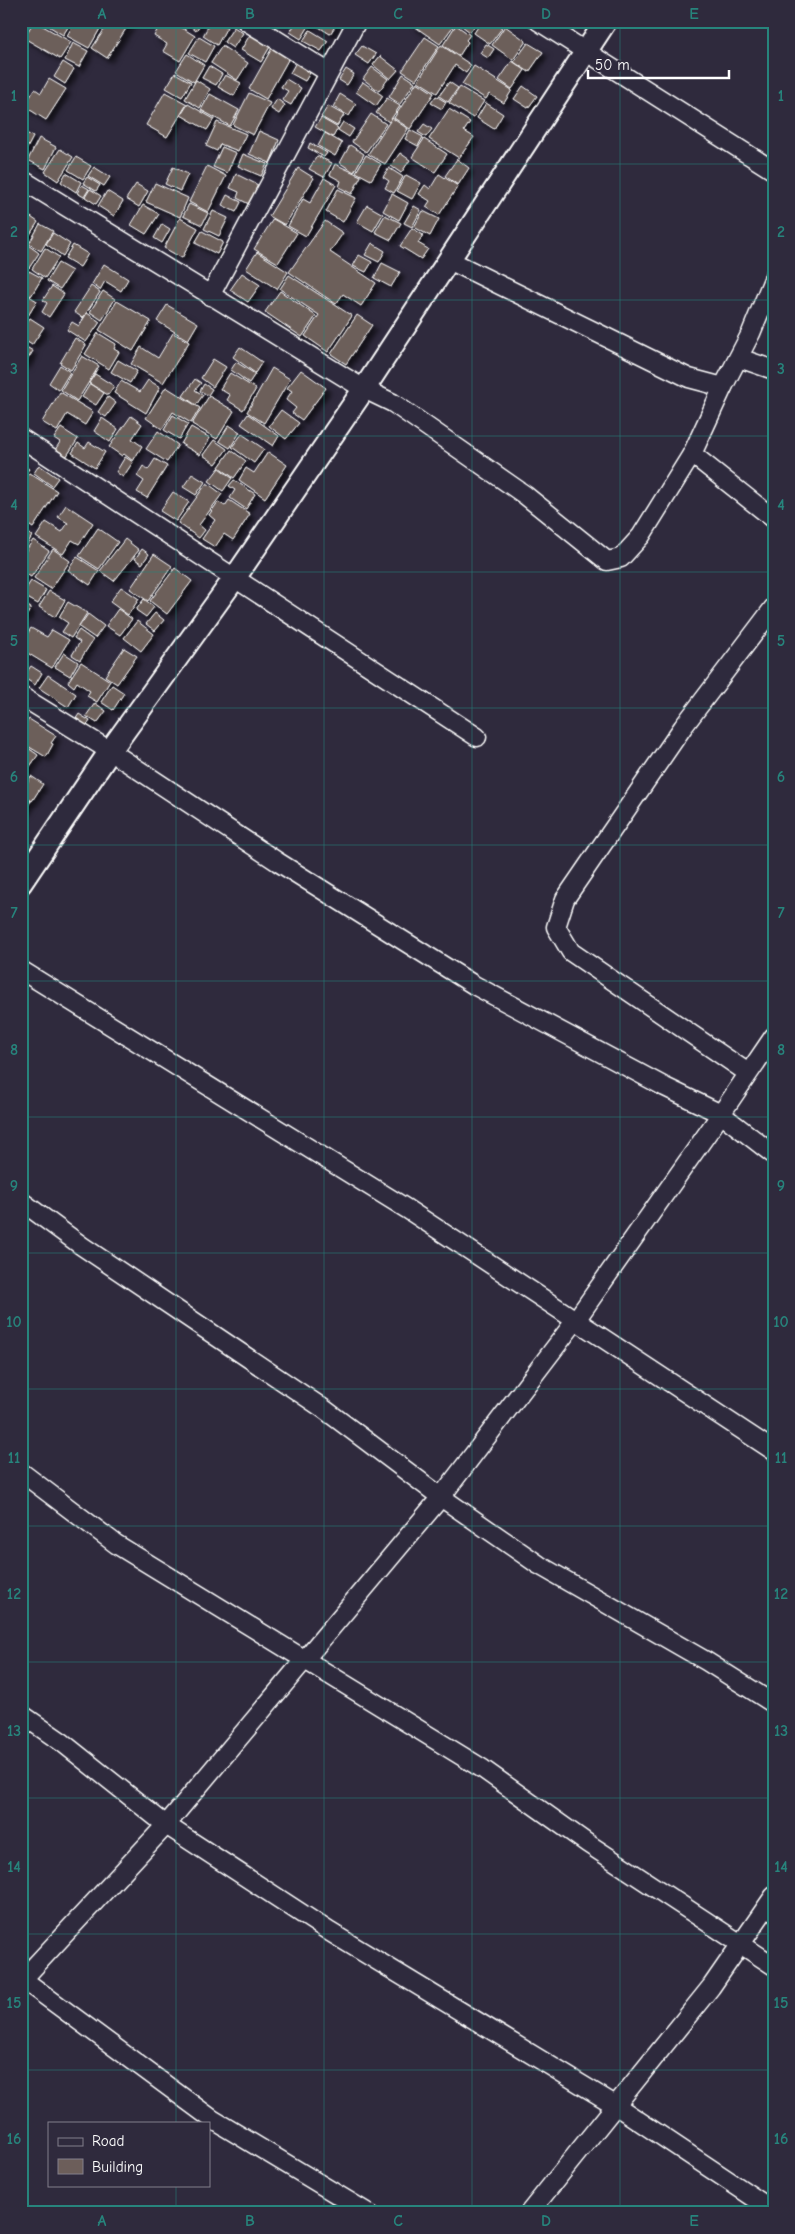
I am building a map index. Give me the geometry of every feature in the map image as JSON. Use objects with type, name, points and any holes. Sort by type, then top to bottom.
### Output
[{"type":"street","points":[[246,21],[328,72]]},
{"type":"street","points":[[210,296],[328,72],[357,21]]},
{"type":"street","points":[[538,21],[774,171]]},
{"type":"street","points":[[21,883],[110,751],[234,579],[364,389],[606,21]]},
{"type":"street","points":[[21,179],[364,389],[393,403],[525,495],[607,561],[621,558],[641,536],[692,454],[723,387],[752,333],[774,278]]},
{"type":"street","points":[[449,260],[689,378],[723,387]]},
{"type":"street","points":[[739,358],[774,370]]},
{"type":"street","points":[[21,438],[477,737]]},
{"type":"street","points":[[692,454],[774,519]]},
{"type":"street","points":[[748,1073],[571,952],[556,927],[565,899],[683,727],[774,607]]},
{"type":"street","points":[[21,696],[110,751],[278,862],[474,986],[665,1087],[721,1114],[774,1155]]},
{"type":"street","points":[[21,970],[407,1209],[774,1452]]},
{"type":"street","points":[[368,2213],[212,2118],[22,1980],[166,1825],[302,1660],[441,1497],[576,1320],[774,1036]]},
{"type":"street","points":[[21,1201],[82,1246],[324,1409],[441,1497],[539,1565],[706,1661],[774,1704]]},
{"type":"street","points":[[21,1472],[116,1544],[302,1660],[483,1769],[587,1843],[774,1966]]},
{"type":"street","points":[[21,1714],[63,1743],[166,1825],[330,1932],[615,2105],[774,2211]]},
{"type":"street","points":[[529,2213],[711,1987],[742,1945],[774,1896]]},
{"type":"building","points":[[34,21],[71,42],[60,59],[24,38]]},
{"type":"building","points":[[50,21],[72,21],[63,35],[47,25]]},
{"type":"building","points":[[75,21],[92,21],[101,27],[89,48],[67,36]]},
{"type":"building","points":[[110,21],[131,21],[107,58],[92,48]]},
{"type":"building","points":[[162,21],[171,21],[195,36],[180,61],[163,51],[167,44],[154,36]]},
{"type":"building","points":[[185,21],[202,21],[196,31]]},
{"type":"building","points":[[211,21],[218,21],[227,27],[217,45],[203,36]]},
{"type":"building","points":[[297,21],[312,21],[301,39],[290,32]]},
{"type":"building","points":[[315,21],[338,22],[330,34],[314,24]]},
{"type":"building","points":[[413,21],[449,21],[454,25],[440,44],[411,24]]},
{"type":"building","points":[[459,21],[478,21],[470,32],[458,23]]},
{"type":"building","points":[[482,21],[492,21],[502,28],[490,44],[474,33]]},
{"type":"building","points":[[456,25],[470,35],[459,56],[443,45]]},
{"type":"building","points":[[505,26],[526,41],[513,60],[492,45]]},
{"type":"building","points":[[234,27],[243,33],[233,48],[224,42]]},
{"type":"building","points":[[310,30],[328,41],[321,51],[303,41]]},
{"type":"building","points":[[251,33],[271,45],[261,62],[241,50]]},
{"type":"building","points":[[199,37],[214,46],[205,62],[189,53]]},
{"type":"building","points":[[425,37],[439,46],[416,80],[402,71]]},
{"type":"building","points":[[73,43],[88,51],[79,67],[65,60]]},
{"type":"building","points":[[528,43],[543,52],[529,72],[514,62]]},
{"type":"building","points":[[486,44],[494,49],[488,58],[480,53]]},
{"type":"building","points":[[441,45],[471,65],[466,73],[455,65],[437,93],[418,81]]},
{"type":"building","points":[[222,46],[248,63],[237,80],[211,63]]},
{"type":"building","points":[[362,46],[376,54],[369,64],[355,55]]},
{"type":"building","points":[[272,48],[289,58],[266,99],[249,89]]},
{"type":"building","points":[[187,54],[204,65],[194,82],[176,71]]},
{"type":"building","points":[[380,56],[398,70],[390,79],[373,65]]},
{"type":"building","points":[[512,61],[525,70],[512,89],[499,80]]},
{"type":"building","points":[[63,62],[74,69],[65,84],[54,77]]},
{"type":"building","points":[[296,62],[311,71],[305,81],[290,73]]},
{"type":"building","points":[[209,66],[222,74],[216,85],[202,78]]},
{"type":"building","points":[[474,66],[512,90],[504,103],[489,94],[486,99],[462,84]]},
{"type":"building","points":[[372,67],[388,79],[379,91],[363,79]]},
{"type":"building","points":[[346,69],[354,74],[347,85],[339,80]]},
{"type":"building","points":[[175,73],[191,82],[182,97],[166,88]]},
{"type":"building","points":[[403,74],[415,82],[400,104],[389,97]]},
{"type":"building","points":[[225,75],[241,83],[234,96],[218,87]]},
{"type":"building","points":[[49,79],[66,89],[46,120],[24,106],[35,89],[41,93]]},
{"type":"building","points":[[286,79],[301,88],[291,105],[282,100],[288,91],[281,87]]},
{"type":"building","points":[[196,80],[210,89],[200,108],[185,99]]},
{"type":"building","points":[[363,82],[383,96],[376,106],[356,92]]},
{"type":"building","points":[[417,82],[434,93],[410,129],[394,118]]},
{"type":"building","points":[[449,82],[458,88],[448,102],[439,96]]},
{"type":"building","points":[[523,86],[537,96],[528,108],[514,99]]},
{"type":"building","points":[[460,87],[484,101],[473,118],[449,103]]},
{"type":"building","points":[[165,92],[187,104],[167,137],[146,125]]},
{"type":"building","points":[[249,93],[270,103],[253,135],[233,125]]},
{"type":"building","points":[[210,94],[239,110],[230,126],[201,110]]},
{"type":"building","points":[[340,94],[356,104],[349,116],[333,107]]},
{"type":"building","points":[[436,96],[446,102],[442,109],[431,103]]},
{"type":"building","points":[[387,98],[400,106],[389,122],[376,113]]},
{"type":"building","points":[[277,99],[285,105],[279,114],[271,109]]},
{"type":"building","points":[[486,103],[503,114],[494,129],[477,118]]},
{"type":"building","points":[[188,104],[214,119],[207,130],[181,115]]},
{"type":"building","points":[[328,106],[344,115],[337,126],[321,117]]},
{"type":"building","points":[[449,109],[470,122],[464,131],[474,137],[459,158],[429,139]]},
{"type":"building","points":[[371,114],[386,124],[366,152],[352,142]]},
{"type":"building","points":[[321,118],[338,128],[333,137],[315,127]]},
{"type":"building","points":[[392,118],[408,129],[385,164],[368,154]]},
{"type":"building","points":[[217,122],[246,134],[238,151],[220,144],[217,151],[206,146]]},
{"type":"building","points":[[343,122],[354,129],[349,137],[338,130]]},
{"type":"building","points":[[424,124],[432,129],[426,137],[418,132]]},
{"type":"building","points":[[21,130],[33,137],[23,156],[21,155]]},
{"type":"building","points":[[410,130],[423,137],[418,146],[405,139]]},
{"type":"building","points":[[259,131],[279,140],[270,163],[249,154]]},
{"type":"building","points":[[325,133],[342,143],[335,156],[318,146]]},
{"type":"building","points":[[39,138],[56,147],[45,169],[28,160]]},
{"type":"building","points":[[424,139],[447,154],[435,172],[412,157]]},
{"type":"building","points":[[310,143],[327,153],[324,157],[308,148]]},
{"type":"building","points":[[350,145],[364,154],[354,172],[340,163]]},
{"type":"building","points":[[222,147],[236,153],[227,173],[213,167]]},
{"type":"building","points":[[60,149],[73,157],[58,181],[45,172]]},
{"type":"building","points":[[400,153],[410,160],[401,173],[391,166]]},
{"type":"building","points":[[243,154],[267,164],[261,176],[238,166]]},
{"type":"building","points":[[366,155],[381,164],[371,180],[356,172]]},
{"type":"building","points":[[317,156],[332,163],[324,177],[309,169]]},
{"type":"building","points":[[76,157],[91,166],[83,179],[68,170]]},
{"type":"building","points":[[457,159],[469,168],[458,185],[445,176]]},
{"type":"building","points":[[335,164],[361,176],[352,194],[339,187],[341,181],[330,175]]},
{"type":"building","points":[[207,166],[226,176],[208,212],[189,202]]},
{"type":"building","points":[[94,167],[110,177],[104,186],[88,176]]},
{"type":"building","points":[[173,167],[188,174],[180,191],[165,184]]},
{"type":"building","points":[[298,168],[314,178],[285,225],[269,216]]},
{"type":"building","points":[[389,168],[403,177],[394,193],[385,188],[389,181],[383,177]]},
{"type":"building","points":[[66,173],[81,182],[76,192],[61,182]]},
{"type":"building","points":[[236,174],[258,185],[249,204],[237,198],[239,192],[230,188]]},
{"type":"building","points":[[439,174],[458,186],[439,215],[426,207],[430,201],[419,194],[425,185],[430,189]]},
{"type":"building","points":[[406,175],[421,183],[412,199],[397,191]]},
{"type":"building","points":[[87,177],[100,185],[96,191],[83,183]]},
{"type":"building","points":[[324,178],[336,185],[306,236],[288,226],[303,199],[310,203]]},
{"type":"building","points":[[155,183],[188,198],[180,217],[146,202]]},
{"type":"building","points":[[136,184],[148,191],[139,207],[126,199]]},
{"type":"building","points":[[82,185],[89,189],[84,197],[77,193]]},
{"type":"building","points":[[90,189],[101,196],[96,204],[85,197]]},
{"type":"building","points":[[338,189],[356,198],[343,222],[326,212]]},
{"type":"building","points":[[107,191],[123,201],[114,216],[98,206]]},
{"type":"building","points":[[392,194],[408,203],[399,220],[383,211]]},
{"type":"building","points":[[227,195],[241,202],[236,212],[222,205]]},
{"type":"building","points":[[189,204],[208,213],[202,225],[183,216]]},
{"type":"building","points":[[143,205],[159,214],[146,234],[131,225]]},
{"type":"building","points":[[367,205],[383,214],[373,231],[357,222]]},
{"type":"building","points":[[414,206],[421,210],[412,227],[404,223]]},
{"type":"building","points":[[213,211],[228,218],[219,236],[204,229]]},
{"type":"building","points":[[423,211],[439,219],[430,236],[414,227]]},
{"type":"building","points":[[25,213],[38,222],[27,239],[21,236],[21,218]]},
{"type":"building","points":[[385,215],[401,223],[391,240],[375,232]]},
{"type":"building","points":[[180,218],[198,228],[182,258],[164,248]]},
{"type":"building","points":[[273,219],[297,233],[278,263],[254,249]]},
{"type":"building","points":[[325,221],[343,233],[330,252],[376,283],[361,306],[343,294],[336,304],[289,272]]},
{"type":"building","points":[[40,224],[53,231],[41,251],[29,244]]},
{"type":"building","points":[[162,224],[170,229],[162,243],[154,238]]},
{"type":"building","points":[[412,228],[423,235],[418,243],[428,249],[421,259],[400,246]]},
{"type":"building","points":[[202,231],[223,242],[217,254],[195,243]]},
{"type":"building","points":[[53,233],[70,244],[63,256],[46,244]]},
{"type":"building","points":[[21,240],[39,253],[29,268],[21,263]]},
{"type":"building","points":[[372,243],[385,251],[379,262],[365,255]]},
{"type":"building","points":[[73,245],[88,254],[80,267],[65,258]]},
{"type":"building","points":[[45,248],[59,257],[45,278],[32,269]]},
{"type":"building","points":[[257,252],[288,272],[277,289],[246,269]]},
{"type":"building","points":[[359,255],[372,262],[366,272],[353,266]]},
{"type":"building","points":[[58,263],[72,271],[60,289],[47,281]]},
{"type":"building","points":[[382,263],[400,272],[391,287],[374,278]]},
{"type":"building","points":[[104,264],[128,279],[121,291],[105,281],[100,290],[92,284]]},
{"type":"building","points":[[29,271],[42,278],[31,296],[21,290],[21,283]]},
{"type":"building","points":[[242,273],[260,285],[248,302],[230,290]]},
{"type":"building","points":[[289,275],[352,316],[328,352],[305,336],[319,315],[280,289]]},
{"type":"building","points":[[52,286],[64,294],[49,317],[42,312],[47,303],[43,300]]},
{"type":"building","points":[[91,286],[100,292],[83,318],[74,312]]},
{"type":"building","points":[[21,291],[37,301],[28,316],[21,312]]},
{"type":"building","points":[[103,291],[115,299],[102,320],[90,312]]},
{"type":"building","points":[[280,291],[316,316],[302,337],[265,312]]},
{"type":"building","points":[[117,301],[151,321],[133,351],[99,330]]},
{"type":"building","points":[[167,305],[198,323],[188,340],[157,321]]},
{"type":"building","points":[[87,313],[100,322],[86,342],[67,330],[72,322],[79,326]]},
{"type":"building","points":[[357,315],[372,325],[346,364],[331,354]]},
{"type":"building","points":[[30,318],[44,327],[32,345],[21,338],[21,330]]},
{"type":"building","points":[[98,333],[116,344],[114,349],[119,352],[109,369],[85,354]]},
{"type":"building","points":[[173,333],[189,342],[163,383],[131,364],[141,347],[158,358]]},
{"type":"building","points":[[75,338],[86,345],[71,370],[60,363]]},
{"type":"building","points":[[21,344],[33,351],[24,365],[21,363]]},
{"type":"building","points":[[240,347],[262,362],[255,373],[233,357]]},
{"type":"building","points":[[82,356],[99,366],[77,401],[61,390]]},
{"type":"building","points":[[213,359],[226,367],[213,387],[201,378]]},
{"type":"building","points":[[118,360],[137,371],[130,383],[111,372]]},
{"type":"building","points":[[236,362],[255,374],[249,383],[231,370]]},
{"type":"building","points":[[60,365],[70,372],[59,390],[49,383]]},
{"type":"building","points":[[272,368],[290,379],[264,423],[247,412]]},
{"type":"building","points":[[301,370],[326,388],[302,420],[292,413],[296,408],[286,400],[292,391],[287,388]]},
{"type":"building","points":[[230,373],[256,389],[243,410],[227,400],[230,395],[220,389]]},
{"type":"building","points":[[95,374],[114,386],[108,395],[89,383]]},
{"type":"building","points":[[195,379],[201,383],[195,390],[203,395],[196,405],[183,396]]},
{"type":"building","points":[[148,380],[160,387],[146,413],[114,393],[121,381],[140,392]]},
{"type":"building","points":[[90,384],[104,393],[96,405],[82,397]]},
{"type":"building","points":[[204,384],[212,389],[208,395],[200,391]]},
{"type":"building","points":[[166,387],[200,408],[191,423],[173,412],[162,429],[146,418]]},
{"type":"building","points":[[60,392],[93,412],[85,425],[67,414],[57,431],[42,422]]},
{"type":"building","points":[[209,396],[234,411],[217,439],[192,424]]},
{"type":"building","points":[[108,397],[116,403],[106,417],[98,412]]},
{"type":"building","points":[[281,410],[299,423],[286,439],[269,426]]},
{"type":"building","points":[[248,414],[279,436],[273,446],[241,424]]},
{"type":"building","points":[[173,415],[188,424],[179,439],[164,430]]},
{"type":"building","points":[[131,416],[142,424],[132,439],[142,446],[133,461],[124,454],[122,456],[109,447]]},
{"type":"building","points":[[102,418],[118,429],[110,442],[94,431]]},
{"type":"building","points":[[229,425],[240,432],[230,448],[219,441]]},
{"type":"building","points":[[191,427],[210,438],[200,455],[181,444]]},
{"type":"building","points":[[61,428],[78,439],[66,457],[55,450],[60,442],[54,438]]},
{"type":"building","points":[[158,431],[178,445],[167,462],[146,449]]},
{"type":"building","points":[[242,434],[264,449],[254,463],[232,447]]},
{"type":"building","points":[[214,440],[227,449],[216,464],[203,455]]},
{"type":"building","points":[[89,442],[105,452],[95,468],[72,453],[78,443],[85,448]]},
{"type":"building","points":[[231,450],[246,461],[234,478],[219,467]]},
{"type":"building","points":[[268,452],[287,465],[265,498],[239,480],[246,468],[254,473]]},
{"type":"building","points":[[125,457],[133,462],[123,477],[116,472]]},
{"type":"building","points":[[155,459],[167,466],[147,498],[137,492],[144,481],[137,476],[143,466],[148,470]]},
{"type":"building","points":[[21,463],[29,469],[21,479]]},
{"type":"building","points":[[39,465],[58,478],[52,486],[34,473]]},
{"type":"building","points":[[219,468],[232,478],[223,491],[209,481]]},
{"type":"building","points":[[29,473],[57,491],[33,528],[21,520],[21,484]]},
{"type":"building","points":[[192,474],[205,482],[196,495],[183,487]]},
{"type":"building","points":[[234,480],[255,494],[246,509],[230,498],[235,490],[229,486]]},
{"type":"building","points":[[207,483],[222,494],[199,525],[205,530],[199,538],[178,523]]},
{"type":"building","points":[[173,492],[189,502],[176,521],[160,511]]},
{"type":"building","points":[[229,500],[250,514],[233,540],[224,534],[215,547],[202,539],[215,520],[209,515],[218,502],[225,506]]},
{"type":"building","points":[[66,505],[93,523],[79,544],[72,540],[63,554],[36,537],[46,522],[62,532],[68,523],[58,517]]},
{"type":"building","points":[[98,528],[118,542],[99,569],[79,556]]},
{"type":"building","points":[[21,529],[32,536],[22,553],[21,552]]},
{"type":"building","points":[[125,539],[139,550],[114,581],[100,571]]},
{"type":"building","points":[[33,540],[49,551],[31,577],[21,571],[21,558]]},
{"type":"building","points":[[53,549],[70,561],[51,589],[34,578]]},
{"type":"building","points":[[142,549],[149,554],[142,564],[135,559]]},
{"type":"building","points":[[154,554],[172,566],[148,601],[130,589]]},
{"type":"building","points":[[77,557],[99,571],[90,585],[68,570]]},
{"type":"building","points":[[175,568],[192,581],[167,614],[150,601]]},
{"type":"building","points":[[31,581],[46,590],[38,604],[22,595]]},
{"type":"building","points":[[121,587],[139,599],[128,615],[110,602]]},
{"type":"building","points":[[49,591],[65,600],[55,617],[39,607]]},
{"type":"building","points":[[144,599],[154,607],[146,617],[136,610]]},
{"type":"building","points":[[21,602],[31,608],[25,618],[21,616]]},
{"type":"building","points":[[68,602],[87,613],[71,638],[62,632],[68,623],[59,617]]},
{"type":"building","points":[[118,609],[132,619],[120,635],[106,626]]},
{"type":"building","points":[[155,613],[164,620],[155,631],[146,624]]},
{"type":"building","points":[[88,614],[104,626],[95,638],[79,627]]},
{"type":"building","points":[[137,621],[154,634],[141,651],[124,638]]},
{"type":"building","points":[[31,628],[47,637],[52,630],[69,640],[52,668],[21,649],[21,644]]},
{"type":"building","points":[[79,630],[93,640],[80,660],[72,655],[80,642],[74,638]]},
{"type":"building","points":[[124,648],[137,656],[117,684],[105,676]]},
{"type":"building","points":[[64,653],[78,662],[70,676],[55,667]]},
{"type":"building","points":[[81,662],[110,681],[97,702],[87,696],[90,691],[77,682],[74,687],[68,682]]},
{"type":"building","points":[[31,666],[42,673],[35,685],[23,677]]},
{"type":"building","points":[[48,675],[76,694],[68,707],[39,688]]},
{"type":"building","points":[[112,685],[124,693],[113,710],[101,702]]},
{"type":"building","points":[[95,703],[106,711],[97,723],[86,716]]},
{"type":"building","points":[[79,714],[90,721],[85,728],[75,720]]},
{"type":"building","points":[[29,719],[56,736],[51,743],[53,744],[46,757],[21,742],[21,731]]},
{"type":"building","points":[[21,743],[38,755],[21,779]]},
{"type":"building","points":[[31,776],[43,784],[32,801],[21,794]]},
{"type":"building","points":[[21,795],[31,801],[21,816]]}]
